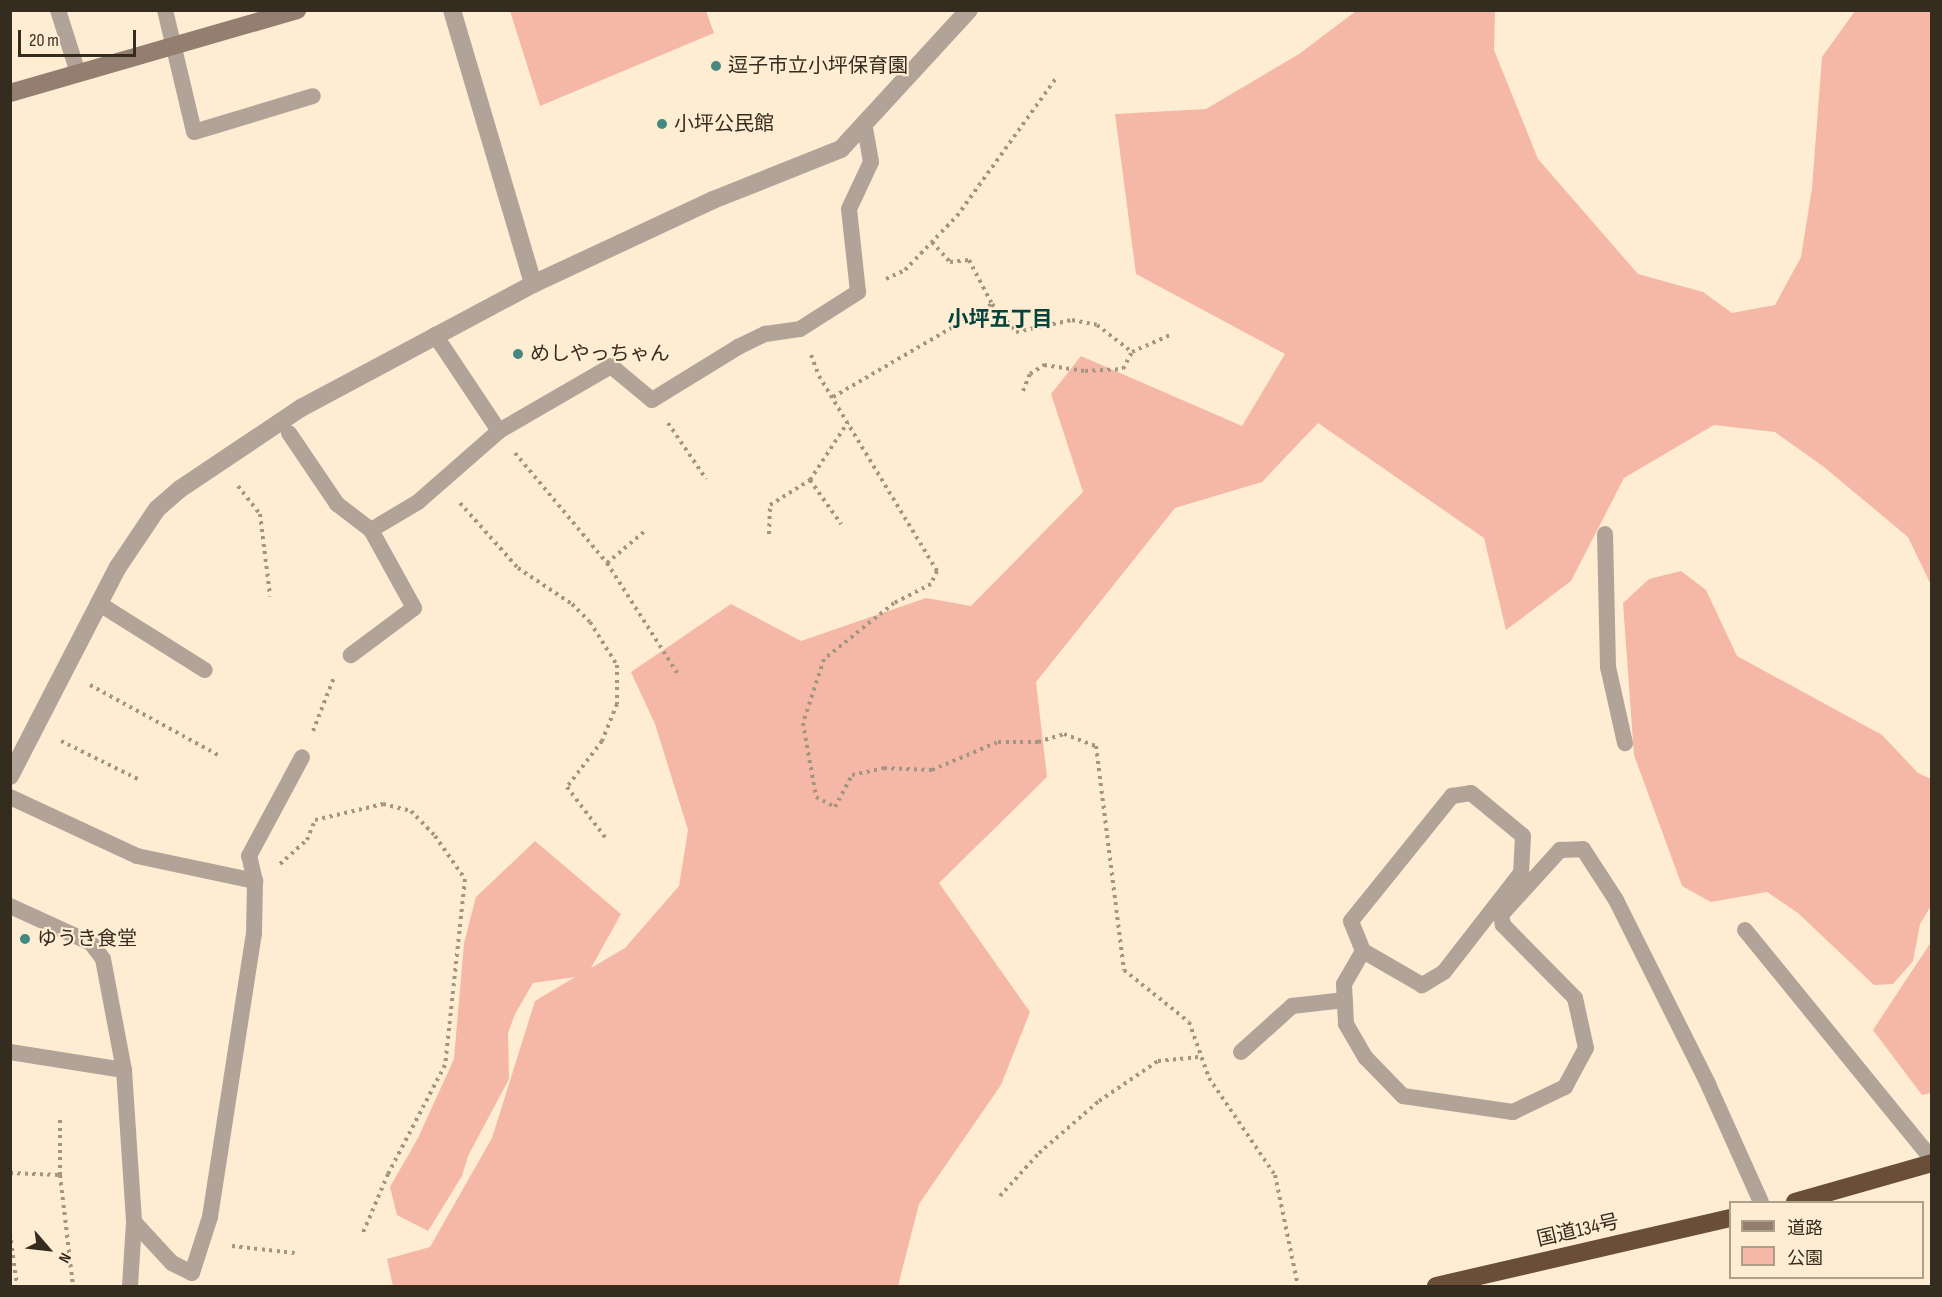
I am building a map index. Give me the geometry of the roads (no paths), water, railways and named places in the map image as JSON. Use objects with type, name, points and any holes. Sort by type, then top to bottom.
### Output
[{"type":"highway","points":[[1802,1201],[1932,1161]]},
{"type":"highway","name":"国道134号","points":[[1436,1287],[1729,1218]]},
{"type":"street","points":[[10,93],[297,10]]},
{"type":"street","points":[[452,10],[532,284]]},
{"type":"street","points":[[10,776],[98,603],[158,509],[219,462],[301,408],[435,335],[532,284],[713,200],[841,149],[969,10]]},
{"type":"lane","points":[[58,10],[78,73]]},
{"type":"lane","points":[[165,10],[194,132],[313,96]]},
{"type":"lane","points":[[371,530],[418,502],[499,431],[611,366],[652,400],[765,334],[800,329],[858,292],[849,208],[871,162],[864,123]]},
{"type":"lane","points":[[435,335],[499,431]]},
{"type":"lane","points":[[289,433],[337,504],[371,530],[414,608],[351,655]]},
{"type":"lane","points":[[1605,534],[1608,667],[1625,743]]},
{"type":"lane","points":[[98,603],[205,670]]},
{"type":"lane","points":[[134,1222],[172,1263],[192,1273],[210,1217],[254,934],[255,881],[249,856],[302,757]]},
{"type":"lane","points":[[1471,793],[1523,836],[1521,873],[1444,972],[1422,985],[1364,951],[1351,921],[1452,796],[1471,793]]},
{"type":"lane","points":[[10,797],[137,856],[255,881]]},
{"type":"lane","points":[[1364,951],[1344,984],[1346,1024],[1366,1058],[1403,1096],[1513,1112],[1565,1087],[1586,1048],[1575,998],[1503,925],[1501,915],[1560,850],[1583,849],[1616,900],[1708,1084],[1760,1201]]},
{"type":"lane","points":[[10,906],[91,944],[103,959],[124,1070],[134,1222],[130,1287]]},
{"type":"lane","points":[[1745,930],[1932,1161]]},
{"type":"lane","points":[[1241,1052],[1292,1006],[1345,1000]]},
{"type":"lane","points":[[10,1052],[124,1070]]},
{"type":"place","name":"逗子市立小坪保育園","points":[[716,66]]},
{"type":"place","name":"小坪公民館","points":[[662,124]]},
{"type":"place","name":"めしやっちゃん","points":[[518,354]]},
{"type":"place","name":"ゆうき食堂","points":[[25,939]]},
{"type":"district","name":"小坪五丁目","points":[[1000,320]]}]
